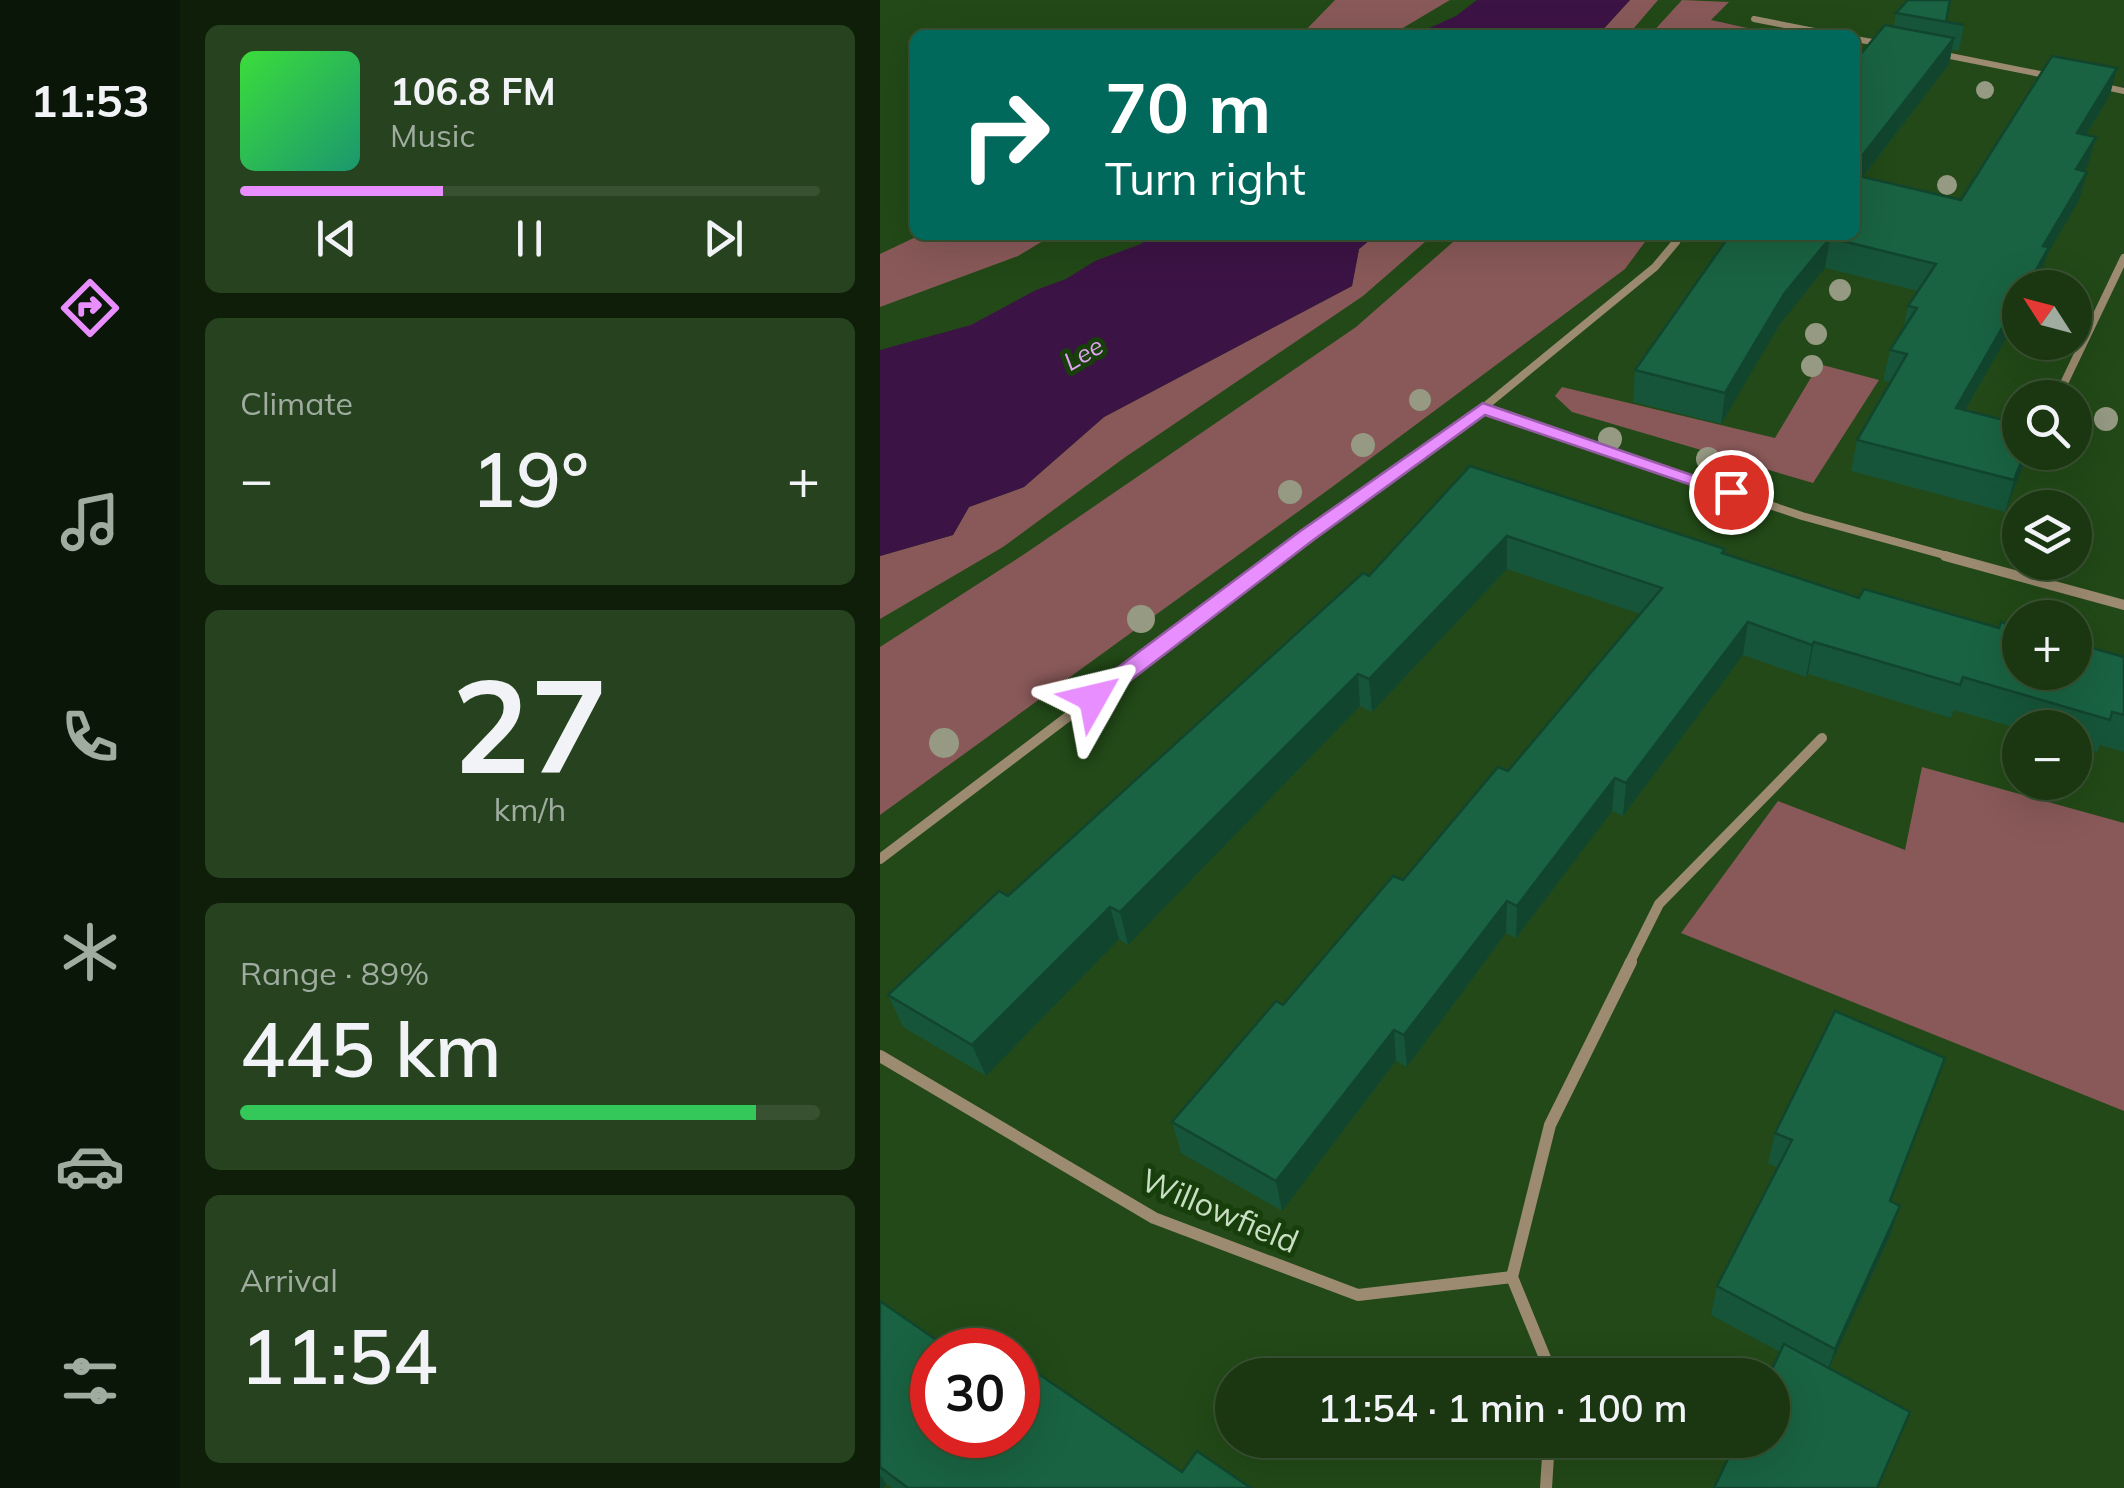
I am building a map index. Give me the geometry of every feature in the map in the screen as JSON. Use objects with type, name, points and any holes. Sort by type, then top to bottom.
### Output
[{"type":"street","points":[[1754,20],[1799,30]]},
{"type":"street","points":[[1860,39],[1892,45]]},
{"type":"street","points":[[1930,52],[2060,78]]},
{"type":"street","points":[[2097,86],[2124,92]]},
{"type":"street","points":[[880,860],[1306,536],[1483,408],[1655,267],[1678,240]]},
{"type":"street","points":[[2066,380],[2124,258]]},
{"type":"street","points":[[1483,408],[1802,516],[2124,605]]},
{"type":"street","points":[[1548,1358],[1512,1277],[1550,1125],[1659,904],[1822,738]]},
{"type":"street","name":"Willowfield","points":[[880,1056],[1154,1218],[1358,1296],[1512,1277]]},
{"type":"street","points":[[1546,1488],[1547,1458]]},
{"type":"shaded area","points":[[1335,0],[1450,0],[1399,30],[1306,30]]},
{"type":"shaded area","points":[[1630,0],[1658,0],[1632,30],[1603,30]]},
{"type":"shaded area","points":[[1682,0],[1729,2],[1711,20],[1756,30],[1655,30]]},
{"type":"shaded area","points":[[910,240],[1045,240],[1018,256],[880,307],[880,254]]},
{"type":"shaded area","points":[[1370,240],[1427,240],[1363,296],[1124,458],[1003,547],[880,619],[880,556],[953,535],[969,507],[1024,487],[1104,417],[1352,286],[1359,249]]},
{"type":"shaded area","points":[[1455,240],[1646,240],[1625,269],[880,815],[880,647],[1026,553],[1356,327]]},
{"type":"shaded area","points":[[1819,364],[1879,380],[1813,483],[1572,412],[1555,396],[1562,387],[1775,438]]},
{"type":"shaded area","points":[[1922,767],[2002,789],[2002,800],[2041,800],[2124,823],[2124,1111],[1681,933],[1778,801],[1905,850]]},
{"type":"water","points":[[1477,0],[1630,0],[1603,30],[1425,30],[1456,16]]},
{"type":"water","name":"Lee","points":[[1146,240],[1370,240],[1359,249],[1352,286],[1104,417],[1024,487],[969,507],[953,535],[880,556],[880,350],[971,325],[1095,261]]},
{"type":"building","points":[[1908,0],[1950,0],[1946,22],[1896,13]]},
{"type":"building","points":[[1885,25],[1954,38],[1860,159],[1860,55]]},
{"type":"building","points":[[2052,56],[2117,68],[2077,133],[2096,137],[2076,169],[2087,172],[2043,246],[2049,247],[2036,270],[2002,270],[2002,328],[1956,408],[2002,420],[2002,470],[2018,470],[2014,480],[1857,440],[1907,354],[1890,350],[1917,308],[1908,306],[1936,264],[1838,240],[1860,240],[1860,176],[1961,200]]},
{"type":"building","points":[[1726,240],[1828,240],[1784,294],[1725,393],[1635,370]]},
{"type":"building","points":[[1470,466],[1725,549],[1722,553],[1859,598],[1864,589],[1999,628],[2002,622],[2002,688],[1963,677],[1960,685],[1814,642],[1812,645],[1748,622],[1626,783],[1615,778],[1517,906],[1507,901],[1404,1035],[1394,1030],[1276,1181],[1172,1122],[1276,1001],[1283,1005],[1393,876],[1403,880],[1498,767],[1508,771],[1662,588],[1507,536],[1369,679],[1358,674],[1120,912],[1110,907],[972,1045],[888,995],[999,891],[1008,896],[1363,573],[1369,576]]},
{"type":"building","points":[[2092,648],[2124,657],[2124,715],[2112,712],[2110,720],[2092,715],[2092,710],[2076,710],[2007,690],[2092,690]]},
{"type":"building","points":[[1835,1011],[1945,1058],[1890,1201],[1900,1206],[1835,1349],[1717,1286],[1792,1140],[1775,1133]]},
{"type":"building","points":[[880,1301],[919,1328],[910,1328],[910,1458],[1040,1458],[1040,1375],[1182,1472],[1197,1451],[1251,1488],[908,1488],[880,1467]]},
{"type":"building","points":[[1784,1344],[1910,1412],[1877,1488],[1714,1488],[1728,1458],[1790,1458],[1790,1358],[1777,1358]]},
{"type":"route","points":[[1093,698],[1483,408],[1731,492]]}]
